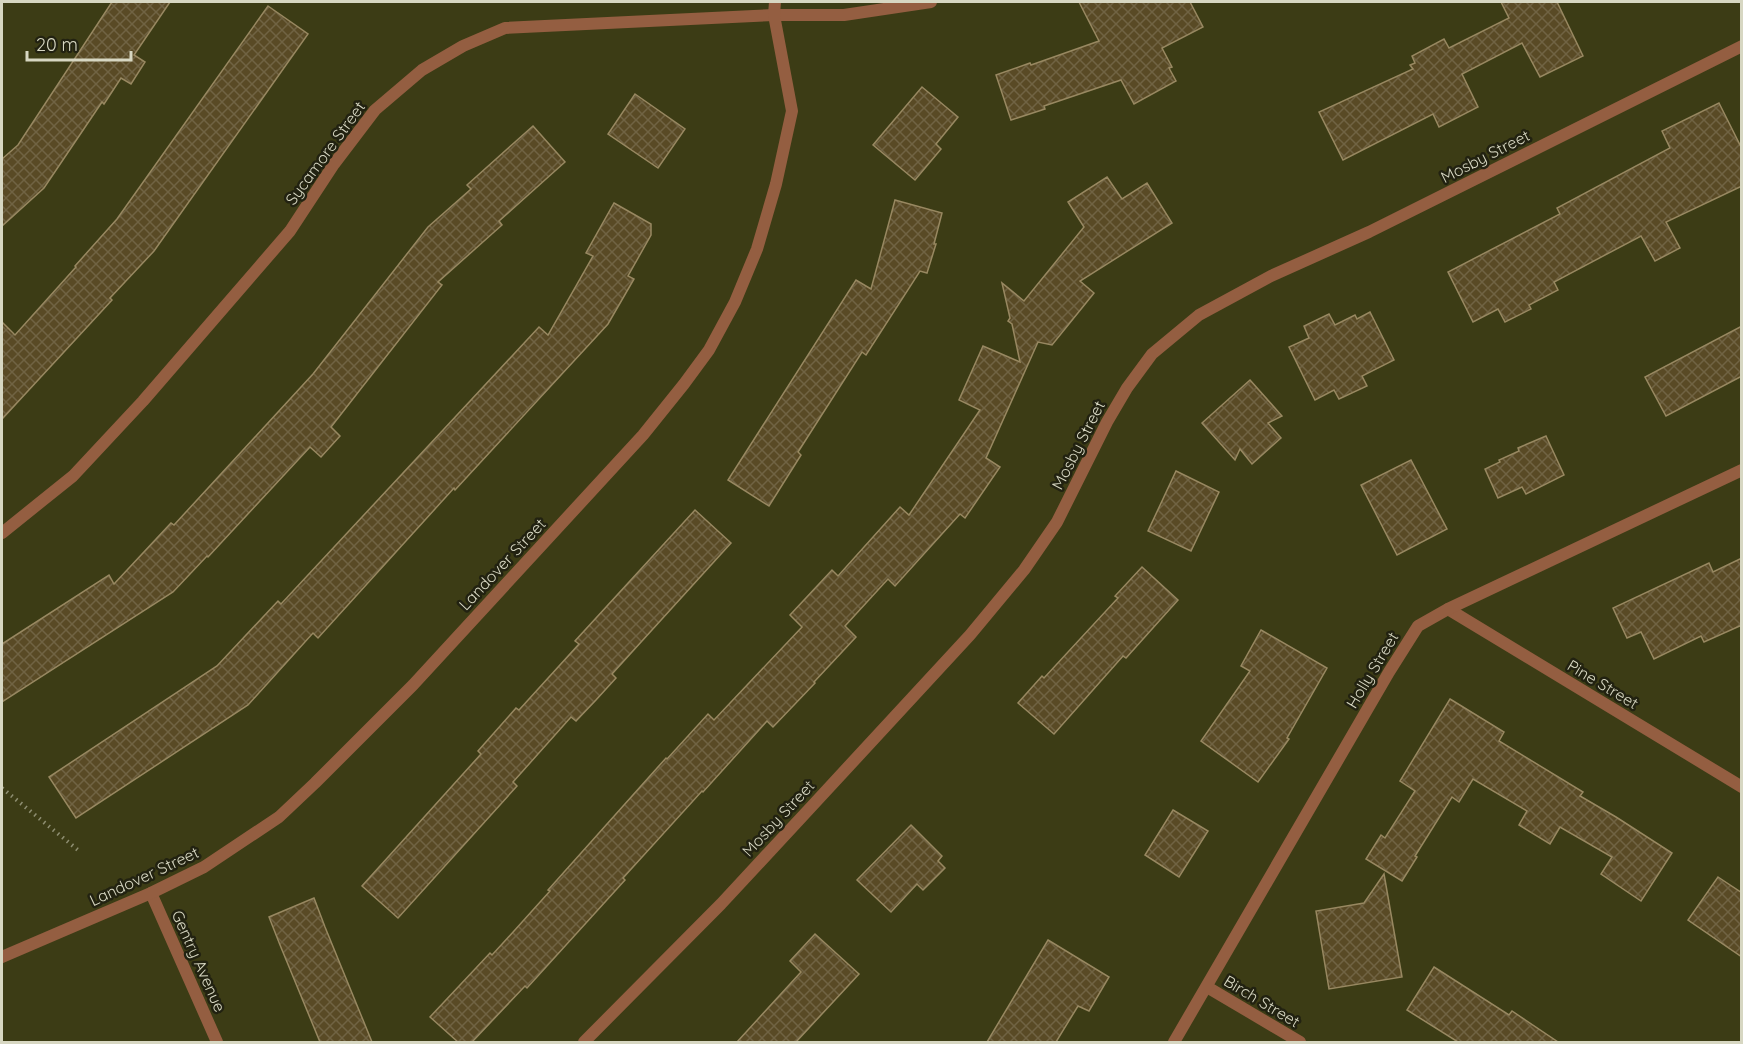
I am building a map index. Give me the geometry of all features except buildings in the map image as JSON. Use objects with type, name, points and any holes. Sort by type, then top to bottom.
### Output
[{"type":"street","name":"Landover Street","points":[[2,957],[151,893],[204,867],[279,817],[413,685],[643,435],[709,350],[735,302],[757,249],[776,184],[792,111],[774,15],[775,2]]},
{"type":"street","name":"Sycamore Street","points":[[2,533],[73,476],[143,401],[290,231],[334,164],[375,110],[422,70],[463,46],[505,28],[774,15],[844,15],[931,2]]},
{"type":"street","name":"Mosby Street","points":[[584,1042],[751,871],[970,635],[1017,578],[1057,522],[1107,422],[1127,388],[1152,354],[1199,315],[1271,276],[1369,232],[1742,46]]},
{"type":"street","name":"Holly Street","points":[[1174,1042],[1418,626],[1448,609],[1742,470]]},
{"type":"street","name":"Pine Street","points":[[1448,609],[1742,787]]},
{"type":"street","name":"Gentry Avenue","points":[[151,893],[217,1042]]},
{"type":"street","name":"Birch Street","points":[[1207,987],[1300,1042]]},
{"type":"path","points":[[2,788],[78,850]]}]
